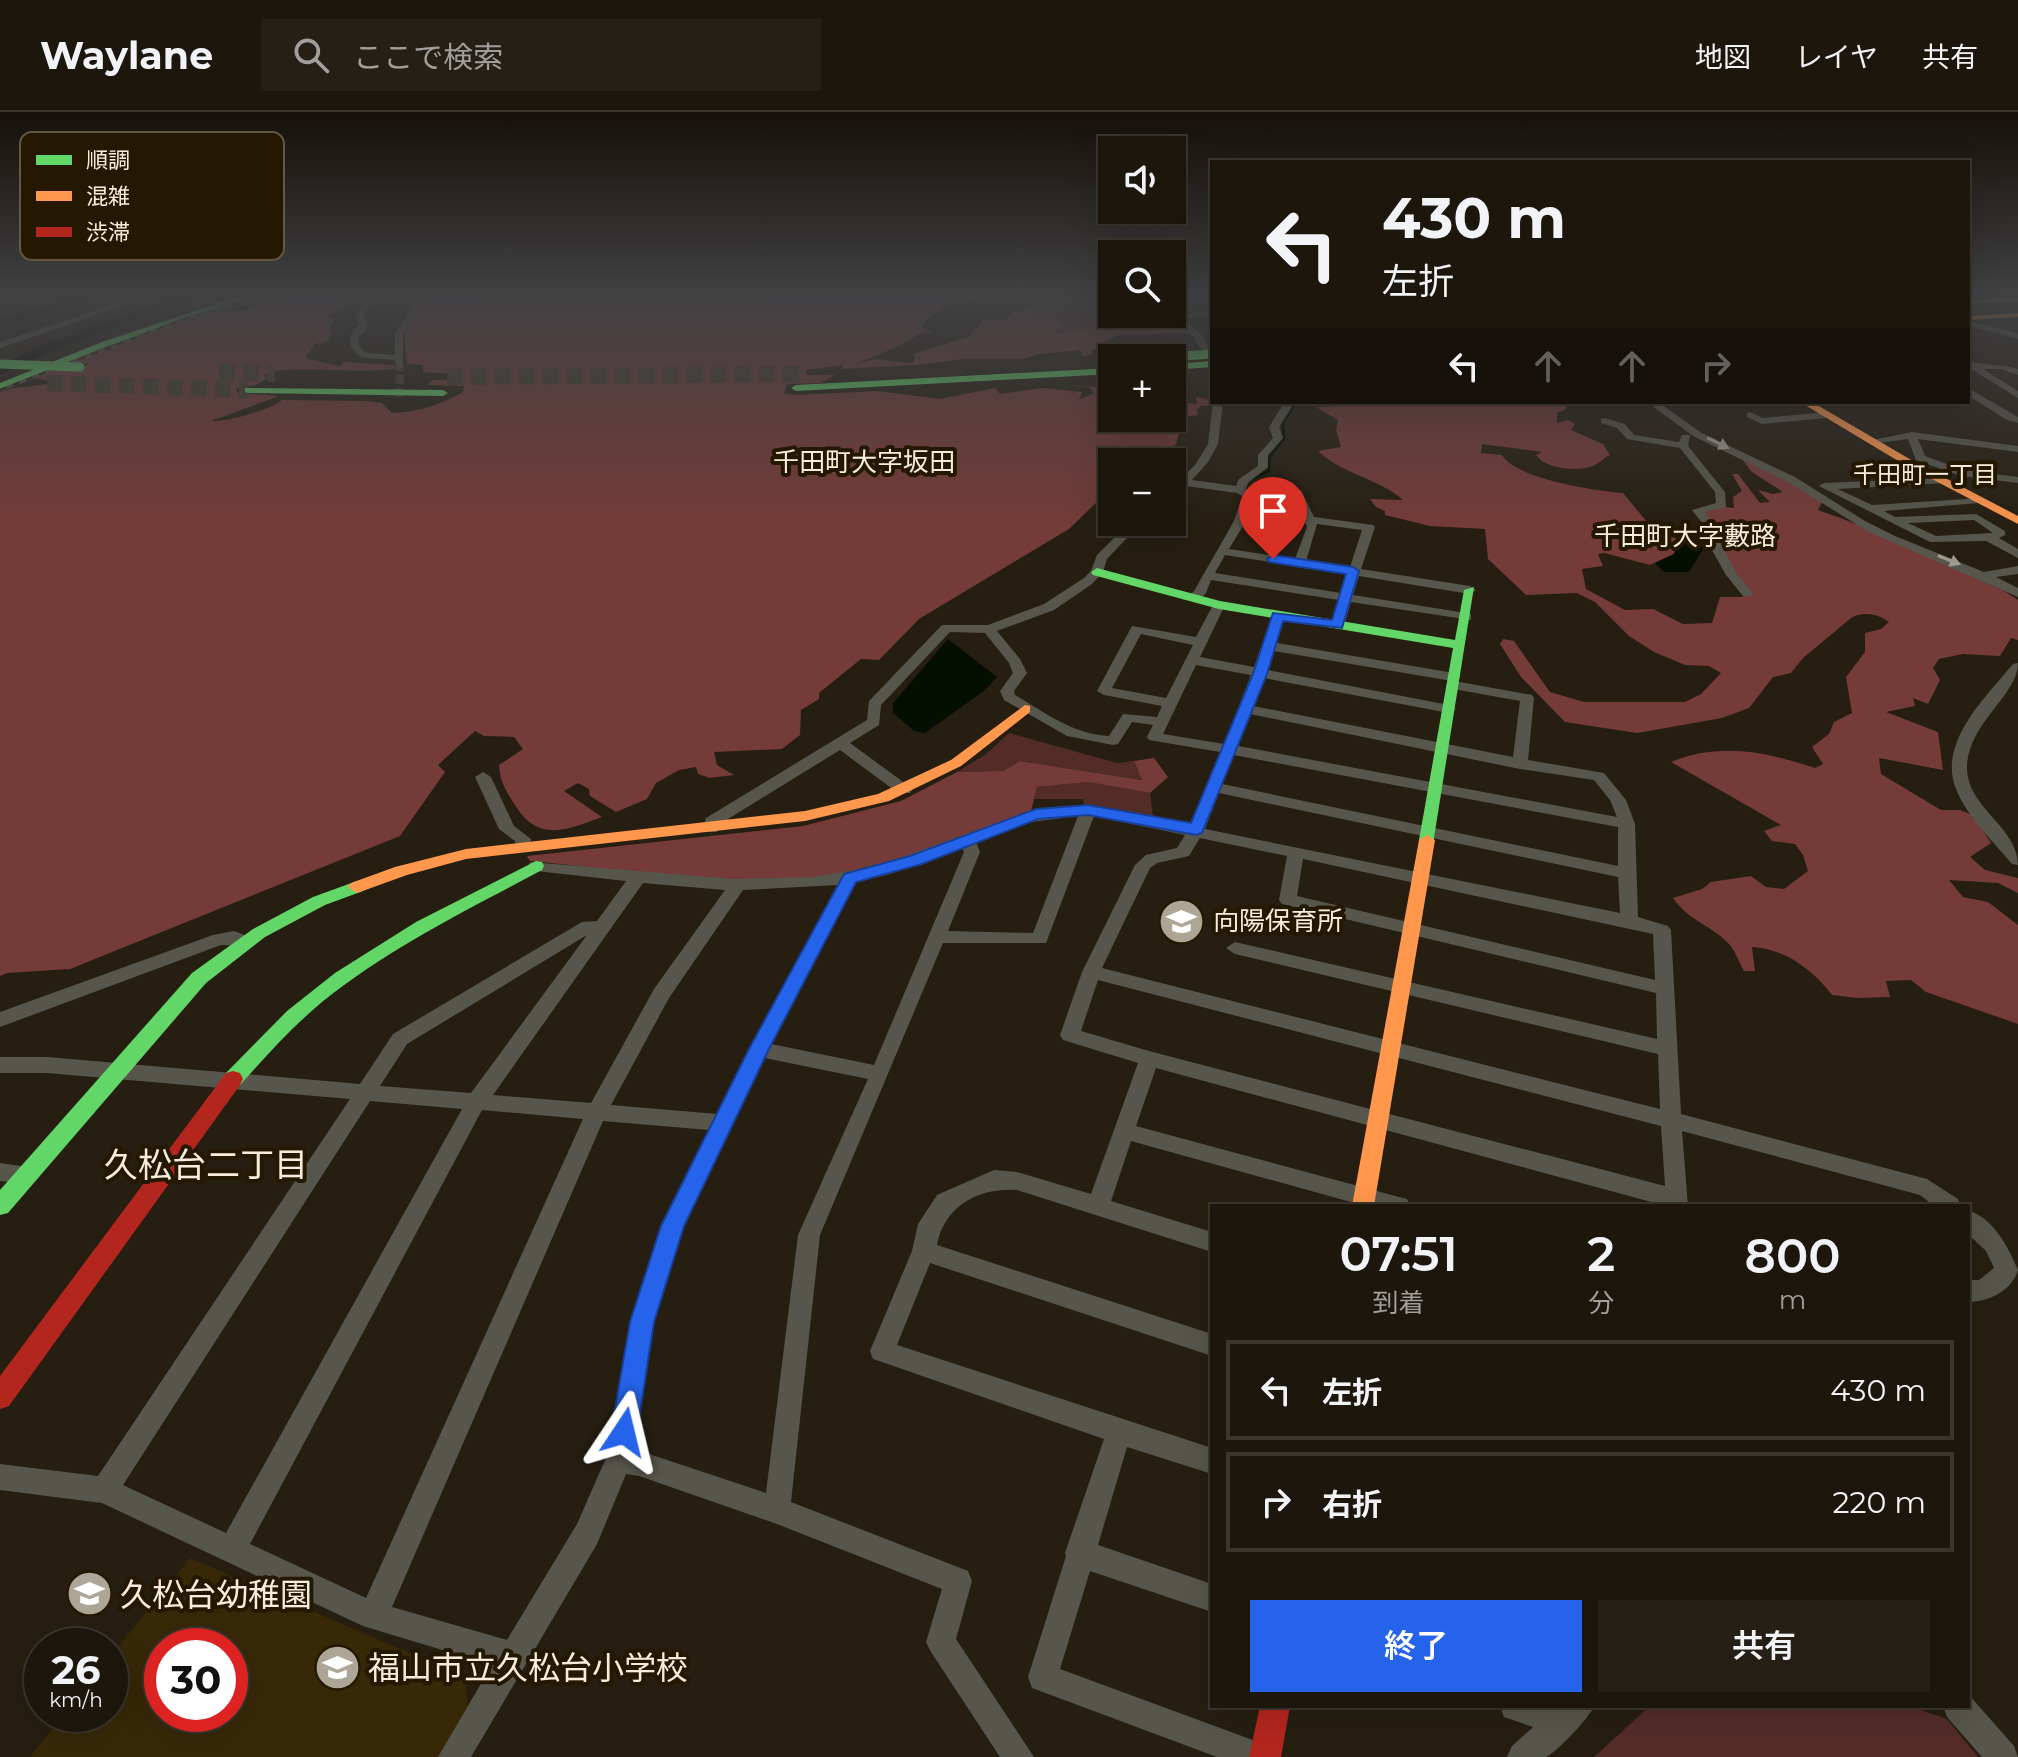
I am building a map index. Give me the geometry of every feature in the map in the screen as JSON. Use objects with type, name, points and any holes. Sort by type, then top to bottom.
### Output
[{"type":"main road","points":[[0,383],[28,373]]},
{"type":"main road","points":[[928,373],[800,381],[1057,373]]},
{"type":"main road","points":[[248,390],[445,385],[275,374]]},
{"type":"main road","points":[[0,383],[47,383]]},
{"type":"main road","points":[[1808,404],[1941,481],[2018,521]]},
{"type":"main road","points":[[1097,572],[1219,605],[1460,645]]},
{"type":"main road","points":[[1364,1201],[1470,590]]},
{"type":"main road","points":[[0,1206],[199,978],[247,942],[319,901],[401,871],[466,854],[805,816],[904,790],[956,763],[1025,709]]},
{"type":"main road","points":[[0,1397],[231,1081],[274,1035],[357,967],[405,936],[536,866]]},
{"type":"main road","points":[[1265,1757],[1275,1708]]},
{"type":"street","points":[[1984,373],[2018,395]]},
{"type":"street","points":[[1970,384],[2001,384]]},
{"type":"street","points":[[1970,392],[2018,420]]},
{"type":"street","points":[[1186,479],[1202,463],[1215,439],[1218,404]]},
{"type":"street","points":[[1240,490],[1243,481],[1263,467],[1263,455],[1278,438],[1274,427],[1286,404]]},
{"type":"street","points":[[1655,404],[1695,432],[1807,487],[1833,508],[1877,532],[1985,575],[2018,593]]},
{"type":"street","points":[[1750,415],[1762,421],[1827,415]]},
{"type":"street","points":[[1604,421],[1621,426],[1631,437],[1683,446],[1720,492],[1722,505],[1698,510],[1719,537],[1714,543],[1732,575],[1747,593]]},
{"type":"street","points":[[1683,446],[1687,436],[1695,432]]},
{"type":"street","points":[[1912,435],[1920,458],[1961,473],[1981,460],[2018,449]]},
{"type":"street","points":[[1873,441],[1912,435],[1981,460],[2018,480]]},
{"type":"street","points":[[1807,487],[1941,481]]},
{"type":"street","points":[[1186,482],[1240,490],[1248,495],[1241,523],[1194,598]]},
{"type":"street","points":[[1824,486],[1891,520],[1934,540],[1988,537],[2001,533],[1976,517],[1891,520]]},
{"type":"street","points":[[1297,492],[1313,527],[1299,563]]},
{"type":"street","points":[[1869,509],[1978,500]]},
{"type":"street","points":[[1312,520],[1369,527],[1337,625]]},
{"type":"street","points":[[711,828],[712,822],[874,722],[874,704],[947,628],[989,629],[1049,607],[1077,590],[1097,572],[1101,558],[1122,536]]},
{"type":"street","points":[[1988,537],[2018,554]]},
{"type":"street","points":[[1221,551],[1470,590]]},
{"type":"street","points":[[1985,575],[2018,570]]},
{"type":"street","points":[[1210,576],[1466,617]]},
{"type":"street","points":[[1219,605],[1154,737],[1627,824]]},
{"type":"street","points":[[536,866],[737,886],[850,878],[916,860],[1036,814],[1088,810],[1196,830],[1662,930],[1677,1202],[1070,1035],[1091,972],[1143,865],[1152,859],[1183,852],[1196,830],[1260,674],[1278,616]]},
{"type":"street","points":[[947,628],[971,633],[998,651],[1003,650]]},
{"type":"street","points":[[989,629],[1018,666],[1020,673],[1010,685],[1009,697],[1025,709],[1098,742],[1113,741],[1128,717],[1162,722]]},
{"type":"street","points":[[1171,703],[1104,691],[1137,629],[1199,642]]},
{"type":"street","points":[[1269,646],[1527,698],[1520,764]]},
{"type":"street","points":[[1193,660],[1449,709]]},
{"type":"street","points":[[2018,667],[1968,732],[1959,750],[1962,786],[2018,860]]},
{"type":"street","points":[[1246,709],[1520,764],[1599,776],[1620,800],[1627,824],[1629,921]]},
{"type":"street","points":[[842,744],[904,790]]},
{"type":"street","points":[[483,777],[507,829],[523,839],[524,847]]},
{"type":"street","points":[[1212,787],[1626,873]]},
{"type":"street","points":[[937,937],[1040,939],[1088,810]]},
{"type":"street","points":[[777,1510],[809,1235],[972,852],[968,841]]},
{"type":"street","points":[[1296,852],[1288,900],[1666,989]]},
{"type":"street","points":[[232,1550],[477,1101],[639,876]]},
{"type":"street","points":[[454,1757],[587,1534],[619,1459],[642,1322],[672,1226],[759,1049],[850,878]]},
{"type":"street","points":[[373,1616],[597,1112],[661,994],[737,886]]},
{"type":"street","points":[[104,1490],[400,1039],[588,926],[601,928]]},
{"type":"street","points":[[0,1020],[219,939],[234,937],[247,942]]},
{"type":"street","points":[[1235,948],[1668,1049]]},
{"type":"street","points":[[1091,972],[1927,1188],[1947,1204]]},
{"type":"street","points":[[759,1049],[880,1074]]},
{"type":"street","points":[[1098,1206],[1149,1059]]},
{"type":"street","points":[[0,1065],[47,1065],[723,1123]]},
{"type":"street","points":[[1125,1131],[1364,1201],[1385,1204]]},
{"type":"street","points":[[0,1172],[27,1174]]},
{"type":"street","points":[[1210,1241],[1017,1181],[994,1179],[945,1202],[929,1224],[924,1251],[882,1351],[1210,1460]]},
{"type":"street","points":[[1970,1222],[1995,1244],[2007,1271],[1984,1291],[1970,1291]]},
{"type":"street","points":[[924,1251],[1210,1344]]},
{"type":"street","points":[[1119,1432],[1043,1677],[1258,1757]]},
{"type":"street","points":[[619,1459],[777,1510],[958,1581],[941,1642],[1018,1757]]},
{"type":"street","points":[[0,1477],[104,1490],[373,1616],[515,1657]]},
{"type":"street","points":[[1079,1553],[1210,1597]]},
{"type":"street","points":[[1527,1708],[1571,1715]]},
{"type":"street","points":[[1960,1708],[2003,1757]]},
{"type":"street","points":[[1523,1757],[1571,1715]]},
{"type":"shaded area","points":[[48,373],[267,373],[264,375],[267,378],[256,385],[236,389],[238,393],[279,396],[211,421],[248,415],[282,400],[367,401],[382,403],[392,413],[411,411],[429,407],[463,392],[464,386],[427,385],[433,380],[463,379],[463,375],[433,373],[806,373],[835,375],[820,383],[787,384],[784,393],[878,391],[940,399],[995,388],[1000,394],[1043,388],[1082,392],[1079,400],[1094,393],[1089,387],[1067,385],[1098,387],[1098,432],[1179,432],[1172,448],[1098,448],[1098,501],[1069,529],[919,619],[879,660],[861,659],[819,693],[819,699],[801,710],[800,735],[782,749],[714,752],[717,765],[734,775],[710,778],[698,774],[696,767],[679,770],[656,783],[647,799],[616,812],[590,796],[589,789],[578,783],[564,791],[602,817],[565,829],[543,829],[524,817],[501,776],[499,765],[523,749],[514,737],[484,736],[475,731],[438,765],[445,772],[400,836],[70,969],[0,976],[0,392],[53,382],[36,378]]},
{"type":"shaded area","points":[[1196,397],[1206,399],[1213,406],[1201,406],[1197,410],[1198,415],[1186,417],[1186,403],[1197,404]]},
{"type":"shaded area","points":[[1369,404],[1567,404],[1565,410],[1557,413],[1557,423],[1568,420],[1575,424],[1571,430],[1603,444],[1610,455],[1595,465],[1579,469],[1562,468],[1540,460],[1536,455],[1542,452],[1482,444],[1481,453],[1502,455],[1523,471],[1539,477],[1623,493],[1653,529],[1679,540],[1674,554],[1650,565],[1604,553],[1598,554],[1603,566],[1582,569],[1586,589],[1625,610],[1653,609],[1683,624],[1712,623],[1720,597],[1742,597],[1751,592],[1720,553],[1719,539],[1701,512],[1719,506],[1734,508],[1733,497],[1742,491],[1732,474],[1738,474],[1760,503],[1770,502],[1758,490],[1773,494],[1783,492],[1752,472],[1741,458],[1812,493],[1822,502],[1818,510],[1912,548],[2018,600],[2018,640],[2011,638],[2000,656],[1963,654],[1939,659],[1933,668],[1940,680],[1928,704],[1913,698],[1915,706],[1886,712],[1938,732],[1943,770],[1879,758],[1881,774],[1941,810],[1960,810],[1973,815],[1991,843],[1970,857],[1985,870],[2018,878],[2018,893],[1998,883],[1949,880],[1963,897],[1988,902],[2018,925],[2018,1024],[1926,992],[1911,980],[1886,981],[1890,997],[1832,995],[1797,962],[1764,949],[1752,947],[1755,971],[1744,971],[1728,943],[1686,912],[1673,898],[1702,889],[1711,882],[1751,876],[1766,887],[1784,889],[1808,871],[1803,855],[1795,844],[1772,841],[1764,831],[1781,825],[1671,762],[1707,752],[1725,751],[1761,754],[1815,768],[1823,764],[1812,747],[1829,734],[1834,722],[1852,713],[1846,677],[1865,652],[1865,633],[1881,629],[1889,622],[1870,614],[1851,618],[1803,658],[1791,673],[1773,677],[1749,708],[1722,718],[1637,733],[1565,722],[1521,677],[1500,644],[1503,639],[1514,641],[1550,692],[1584,702],[1685,702],[1701,694],[1721,673],[1709,666],[1685,665],[1654,652],[1629,636],[1595,602],[1577,593],[1526,595],[1488,559],[1485,529],[1430,526],[1385,515],[1385,511],[1376,507],[1370,499],[1403,500],[1318,451],[1341,447],[1336,430],[1338,420],[1316,407],[1371,405]]},
{"type":"shaded area","points":[[1679,540],[1705,546],[1689,572],[1664,572],[1655,563],[1674,554]]},
{"type":"shaded area","points":[[948,639],[997,677],[985,690],[925,733],[914,731],[893,713],[893,703]]},
{"type":"shaded area","points":[[1009,733],[1117,763],[1134,761],[1143,780],[1020,761],[1003,771],[957,772],[986,754]]},
{"type":"shaded area","points":[[1154,758],[1168,777],[1150,793],[1088,782],[1037,787],[1031,811],[909,855],[834,874],[797,879],[720,880],[530,861],[527,856],[803,826],[901,801],[957,772],[1003,771],[1020,761],[1142,780],[1134,761]]},
{"type":"shaded area","points":[[1088,782],[1150,793],[1153,817],[1084,805],[1083,799],[1034,799],[1037,787]]},
{"type":"shaded area","name":"福山市立久松台小学校","points":[[190,1558],[465,1677],[468,1707],[439,1757],[30,1757],[50,1732],[128,1732],[128,1635]]},
{"type":"shaded area","points":[[1648,1708],[1915,1708],[1947,1719],[1978,1757],[1594,1757]]},
{"type":"waterway","points":[[1283,423],[1294,407],[1292,404]]},
{"type":"waterway","points":[[1249,480],[1269,471],[1269,458],[1284,438],[1283,423]]},
{"type":"tunnel","points":[[240,373],[275,374]]},
{"type":"tunnel","points":[[399,397],[400,373]]},
{"type":"tunnel","points":[[447,377],[804,374]]},
{"type":"tunnel","points":[[47,383],[248,390]]},
{"type":"railway","points":[[0,390],[45,373]]},
{"type":"traffic: fast","points":[[0,386],[33,373]]},
{"type":"traffic: fast","points":[[796,388],[1079,373]]},
{"type":"traffic: fast","points":[[248,390],[443,393]]},
{"type":"traffic: fast","points":[[1097,572],[1219,605],[1460,645]]},
{"type":"traffic: fast","points":[[1427,840],[1470,590]]},
{"type":"traffic: fast","points":[[233,1079],[294,1016],[342,978],[423,927],[536,866]]},
{"type":"traffic: fast","points":[[0,1206],[199,978],[259,933],[319,901],[357,887]]},
{"type":"traffic: slow","points":[[1808,404],[1909,463],[2018,521]]},
{"type":"traffic: slow","points":[[357,887],[401,871],[466,854],[805,816],[883,798],[956,763],[1025,709]]},
{"type":"traffic: slow","points":[[1363,1204],[1427,840]]},
{"type":"traffic: jam","points":[[0,1397],[233,1079]]},
{"type":"traffic: jam","points":[[1265,1757],[1275,1708]]},
{"type":"place","name":"向陽保育所","points":[[1182,921]]},
{"type":"place","name":"久松台幼稚園","points":[[89,1594]]},
{"type":"place","name":"福山市立久松台小学校","points":[[337,1667]]},
{"type":"district","name":"千田町大字坂田","points":[[864,462]]},
{"type":"district","name":"千田町一丁目","points":[[1925,474]]},
{"type":"district","name":"千田町大字藪路","points":[[1685,536]]},
{"type":"district","name":"久松台二丁目","points":[[206,1165]]},
{"type":"route","points":[[624,1432],[642,1322],[672,1226],[759,1049],[850,878],[916,860],[1036,814],[1088,810],[1196,830],[1260,674],[1278,616],[1337,625],[1353,571],[1273,559]]}]
